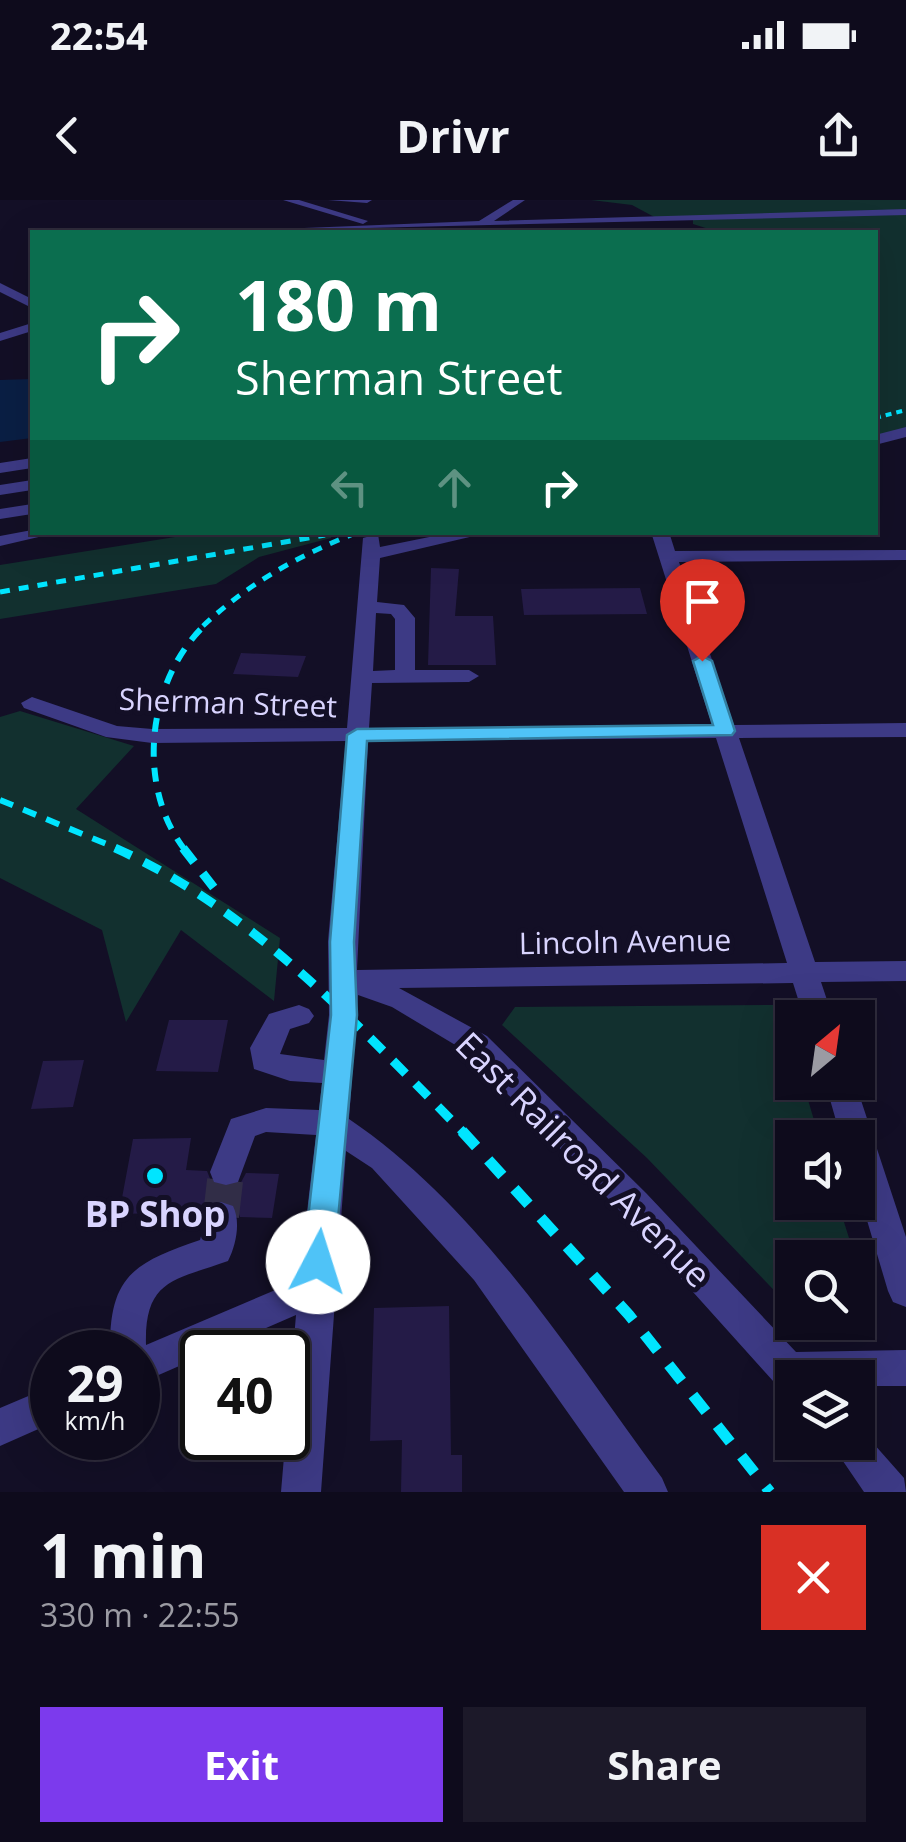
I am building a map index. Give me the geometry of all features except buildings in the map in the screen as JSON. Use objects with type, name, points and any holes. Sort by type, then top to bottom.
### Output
[{"type":"street","points":[[288,200],[381,230],[906,212]]},
{"type":"street","points":[[307,205],[324,200]]},
{"type":"street","points":[[333,200],[367,200]]},
{"type":"street","points":[[473,230],[520,200]]},
{"type":"street","points":[[356,219],[411,212]]},
{"type":"street","points":[[433,226],[427,214],[471,213]]},
{"type":"street","points":[[0,287],[30,303]]},
{"type":"street","points":[[0,336],[30,328]]},
{"type":"street","points":[[878,439],[906,432]]},
{"type":"street","points":[[0,468],[30,463]]},
{"type":"street","points":[[0,490],[30,484]]},
{"type":"street","points":[[0,514],[30,509]]},
{"type":"street","points":[[0,541],[35,535]]},
{"type":"street","points":[[301,1492],[344,980],[342,942],[371,546],[459,535]]},
{"type":"street","points":[[661,535],[813,1000]]},
{"type":"street","points":[[669,557],[906,556]]},
{"type":"street","points":[[367,607],[397,609],[405,618],[405,676]]},
{"type":"street","points":[[363,677],[469,676]]},
{"type":"street","name":"Sherman Street","points":[[32,703],[114,732],[152,736],[906,730]]},
{"type":"street","name":"Lincoln Avenue","points":[[344,980],[906,972]]},
{"type":"street","name":"East Railroad Avenue","points":[[344,980],[402,1000],[476,1044],[634,1202],[779,1360]]},
{"type":"street","points":[[300,1016],[278,1022],[265,1048],[265,1061],[290,1068],[336,1072]]},
{"type":"street","points":[[226,1172],[242,1128],[266,1120],[331,1123],[383,1159],[486,1269],[648,1492]]},
{"type":"street","points":[[875,1194],[906,1291]]},
{"type":"street","points":[[126,1330],[125,1314],[132,1295],[150,1274],[216,1250],[220,1216]]},
{"type":"street","points":[[160,1357],[316,1290]]},
{"type":"street","points":[[875,1370],[906,1368]]},
{"type":"street","points":[[0,1427],[30,1414]]},
{"type":"street","points":[[864,1460],[890,1492]]},
{"type":"green space","points":[[591,200],[906,200],[906,433],[878,440],[878,230],[712,230],[693,224],[693,219],[658,219],[632,205]]},
{"type":"green space","points":[[188,535],[332,535],[259,557],[216,584],[0,619],[0,565]]},
{"type":"green space","points":[[20,711],[134,746],[76,809],[280,938],[274,1001],[181,930],[126,1022],[102,930],[0,878],[0,717]]},
{"type":"green space","points":[[775,1005],[775,1100],[808,1100],[814,1120],[775,1120],[775,1220],[843,1220],[850,1240],[775,1240],[775,1291],[647,1158],[502,1025],[515,1007]]},
{"type":"water","points":[[30,379],[30,438],[0,442],[0,380]]},
{"type":"tunnel","points":[[221,1216],[226,1172]]},
{"type":"railway","points":[[878,417],[906,410]]},
{"type":"railway","points":[[0,592],[325,535]]},
{"type":"railway","points":[[203,626],[276,572],[351,535]]},
{"type":"railway","points":[[185,850],[169,824],[159,795],[154,765],[155,734],[160,703],[171,674],[186,647],[206,624]]},
{"type":"railway","points":[[0,800],[121,850]]},
{"type":"railway","points":[[115,848],[166,874],[259,938],[344,1013],[462,1131]]},
{"type":"railway","points":[[183,848],[222,898]]},
{"type":"railway","points":[[462,1131],[465,1134]]},
{"type":"railway","points":[[462,1131],[629,1315],[770,1492]]},
{"type":"place","name":"BP Shop","points":[[155,1176]]},
{"type":"route","points":[[318,1262],[344,1015],[342,942],[357,735],[725,731],[702,661]]}]
